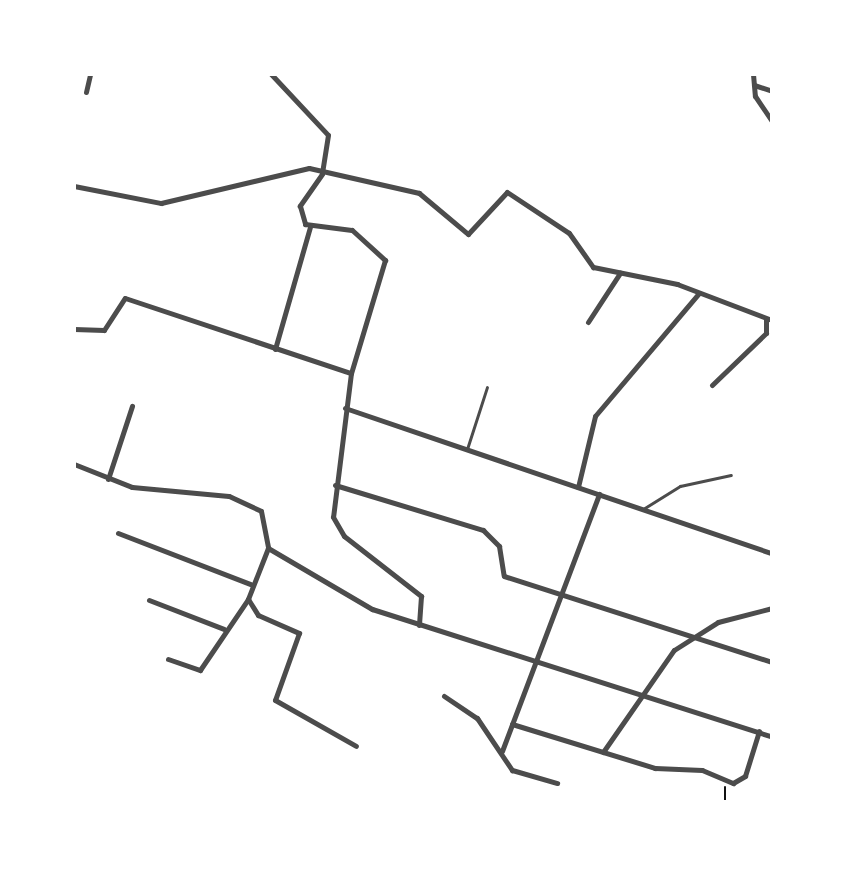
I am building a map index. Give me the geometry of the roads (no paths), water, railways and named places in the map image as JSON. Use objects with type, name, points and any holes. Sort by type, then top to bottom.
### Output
[{"type":"street","points":[[86,92],[90,74]]},
{"type":"street","points":[[271,74],[324,126],[322,174],[300,206],[310,226],[275,349]]},
{"type":"street","points":[[753,74],[754,85],[772,121]]},
{"type":"street","points":[[754,85],[772,91]]},
{"type":"street","points":[[74,186],[161,203],[304,168],[419,193],[468,234],[500,196],[516,194],[569,233],[593,267],[699,293],[769,319],[766,333],[712,385]]},
{"type":"street","points":[[310,226],[352,230],[385,260],[351,373],[335,485],[337,528],[421,596],[419,625]]},
{"type":"street","points":[[588,322],[620,273]]},
{"type":"street","points":[[578,487],[595,416],[699,293]]},
{"type":"street","points":[[74,329],[104,330],[125,298],[351,373]]},
{"type":"street","points":[[108,479],[132,406]]},
{"type":"street","points":[[345,408],[772,553]]},
{"type":"street","points":[[74,464],[108,479],[247,501],[267,524],[268,548],[250,584],[248,599],[224,629],[200,670],[168,659]]},
{"type":"street","points":[[335,485],[483,530],[499,546],[504,576],[697,634],[772,662]]},
{"type":"street","points":[[502,751],[599,494]]},
{"type":"street","points":[[118,533],[250,584]]},
{"type":"street","points":[[268,548],[372,609],[536,663],[640,692],[772,737]]},
{"type":"street","points":[[248,599],[258,615],[299,633],[275,700],[356,746]]},
{"type":"street","points":[[149,600],[224,629]]},
{"type":"street","points":[[603,752],[640,692],[674,650],[697,634],[772,608]]},
{"type":"street","points":[[444,696],[477,718],[512,770],[557,783]]},
{"type":"street","points":[[512,724],[603,752],[741,782],[759,731]]},
{"type":"lane","points":[[467,449],[487,387]]},
{"type":"lane","points":[[643,509],[680,486],[731,475]]}]
